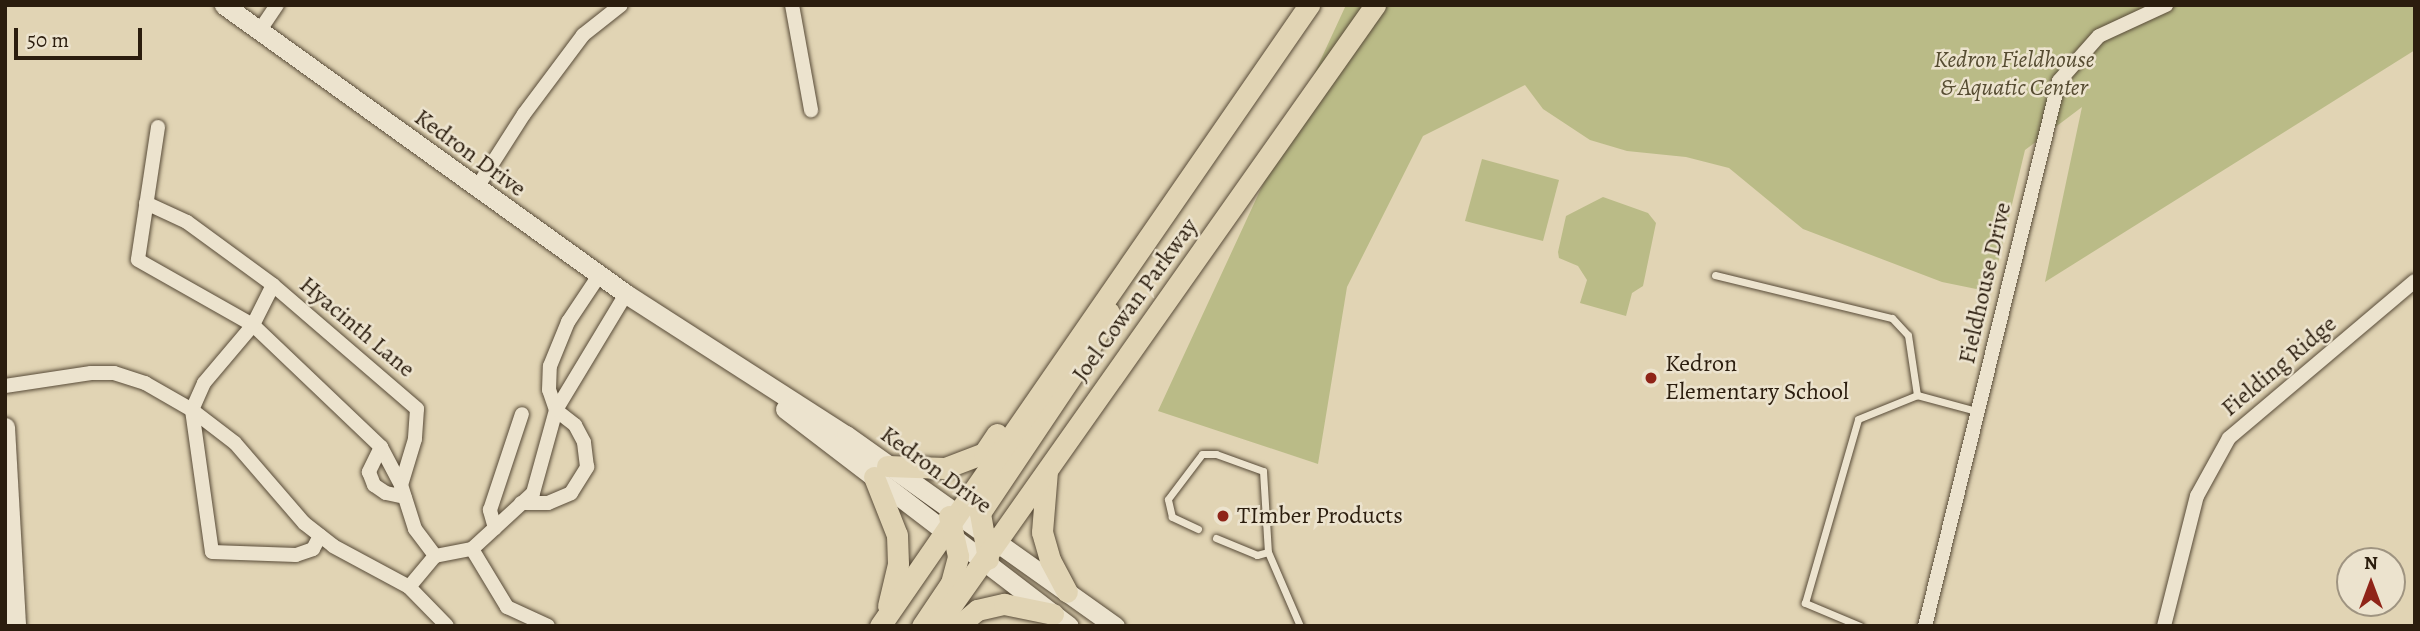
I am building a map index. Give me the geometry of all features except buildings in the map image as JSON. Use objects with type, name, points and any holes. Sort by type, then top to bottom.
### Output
[{"type":"main road","name":"Joel Cowan Parkway","points":[[883,622],[1309,5]]},
{"type":"main road","name":"Joel Cowan Parkway","points":[[937,626],[1376,5]]},
{"type":"main road","points":[[987,552],[980,513],[992,489],[1085,356],[1106,319],[1124,270]]},
{"type":"main road","points":[[883,622],[898,564],[897,535],[881,471],[945,468],[984,453],[1067,332],[1104,299]]},
{"type":"main road","points":[[1048,466],[1042,532],[1050,560],[1067,592]]},
{"type":"main road","points":[[922,626],[951,583],[958,556],[951,523]]},
{"type":"main road","points":[[958,626],[977,610],[1004,604],[1061,620]]},
{"type":"street","name":"Kedron Drive","points":[[224,5],[476,189],[881,471],[987,552],[1061,620]]},
{"type":"street","points":[[260,30],[277,5]]},
{"type":"street","points":[[476,189],[524,114],[583,34],[621,5]]},
{"type":"street","points":[[792,5],[811,110]]},
{"type":"street","name":"Fieldhouse Drive","points":[[1925,626],[2059,81],[2099,36],[2166,5]]},
{"type":"street","points":[[158,127],[138,260],[253,326],[381,447],[403,491],[415,529],[435,556]]},
{"type":"street","name":"Hyacinth Lane","points":[[146,203],[187,222],[273,285],[417,409],[415,439],[403,491]]},
{"type":"street","points":[[521,503],[548,503],[571,493],[587,467],[584,442],[575,425],[556,410],[549,390],[555,346],[600,274]]},
{"type":"street","name":"Fielding Ridge","points":[[2164,626],[2197,496],[2229,438],[2415,281]]},
{"type":"street","name":"Hyacinth Lane","points":[[192,410],[204,383],[253,326],[273,285]]},
{"type":"street","points":[[409,587],[435,556],[472,549],[533,493],[556,410],[626,293]]},
{"type":"street","points":[[5,386],[114,373],[145,383],[192,410],[235,443],[320,536],[361,564],[409,587],[447,626]]},
{"type":"street","points":[[192,410],[212,552],[296,555],[313,548],[320,536]]},
{"type":"street","points":[[495,528],[491,510],[523,414]]},
{"type":"street","points":[[5,427],[9,548],[16,626]]},
{"type":"street","points":[[381,447],[369,472],[374,485],[386,493],[403,491]]},
{"type":"street","name":"Kedron Drive","points":[[951,523],[987,552],[1067,592],[1115,626]]},
{"type":"street","points":[[472,549],[507,607],[548,626]]},
{"type":"lane","points":[[1715,275],[1892,318],[1908,335],[1917,394]]},
{"type":"lane","points":[[1860,626],[1805,603],[1858,419],[1917,394],[1976,411]]},
{"type":"lane","points":[[1198,529],[1172,517],[1168,499],[1202,454],[1216,454],[1263,471],[1268,552],[1300,626]]},
{"type":"lane","points":[[1216,538],[1257,555],[1268,552]]},
{"type":"green space","name":"Kedron Fieldhouse & Aquatic Center","points":[[1346,5],[2415,5],[2415,50],[2045,282],[2082,107],[2025,150],[1991,292],[1942,282],[1803,229],[1729,168],[1686,157],[1627,151],[1590,140],[1543,109],[1525,85],[1423,136],[1347,287],[1318,464],[1158,411]]},
{"type":"green space","points":[[1482,159],[1559,180],[1543,241],[1465,221]]},
{"type":"green space","points":[[1603,197],[1648,213],[1656,223],[1643,286],[1632,293],[1626,316],[1580,303],[1587,280],[1578,266],[1559,258],[1566,216]]},
{"type":"place","name":"Kedron Elementary School","points":[[1651,378]]},
{"type":"place","name":"TImber Products","points":[[1223,516]]}]
